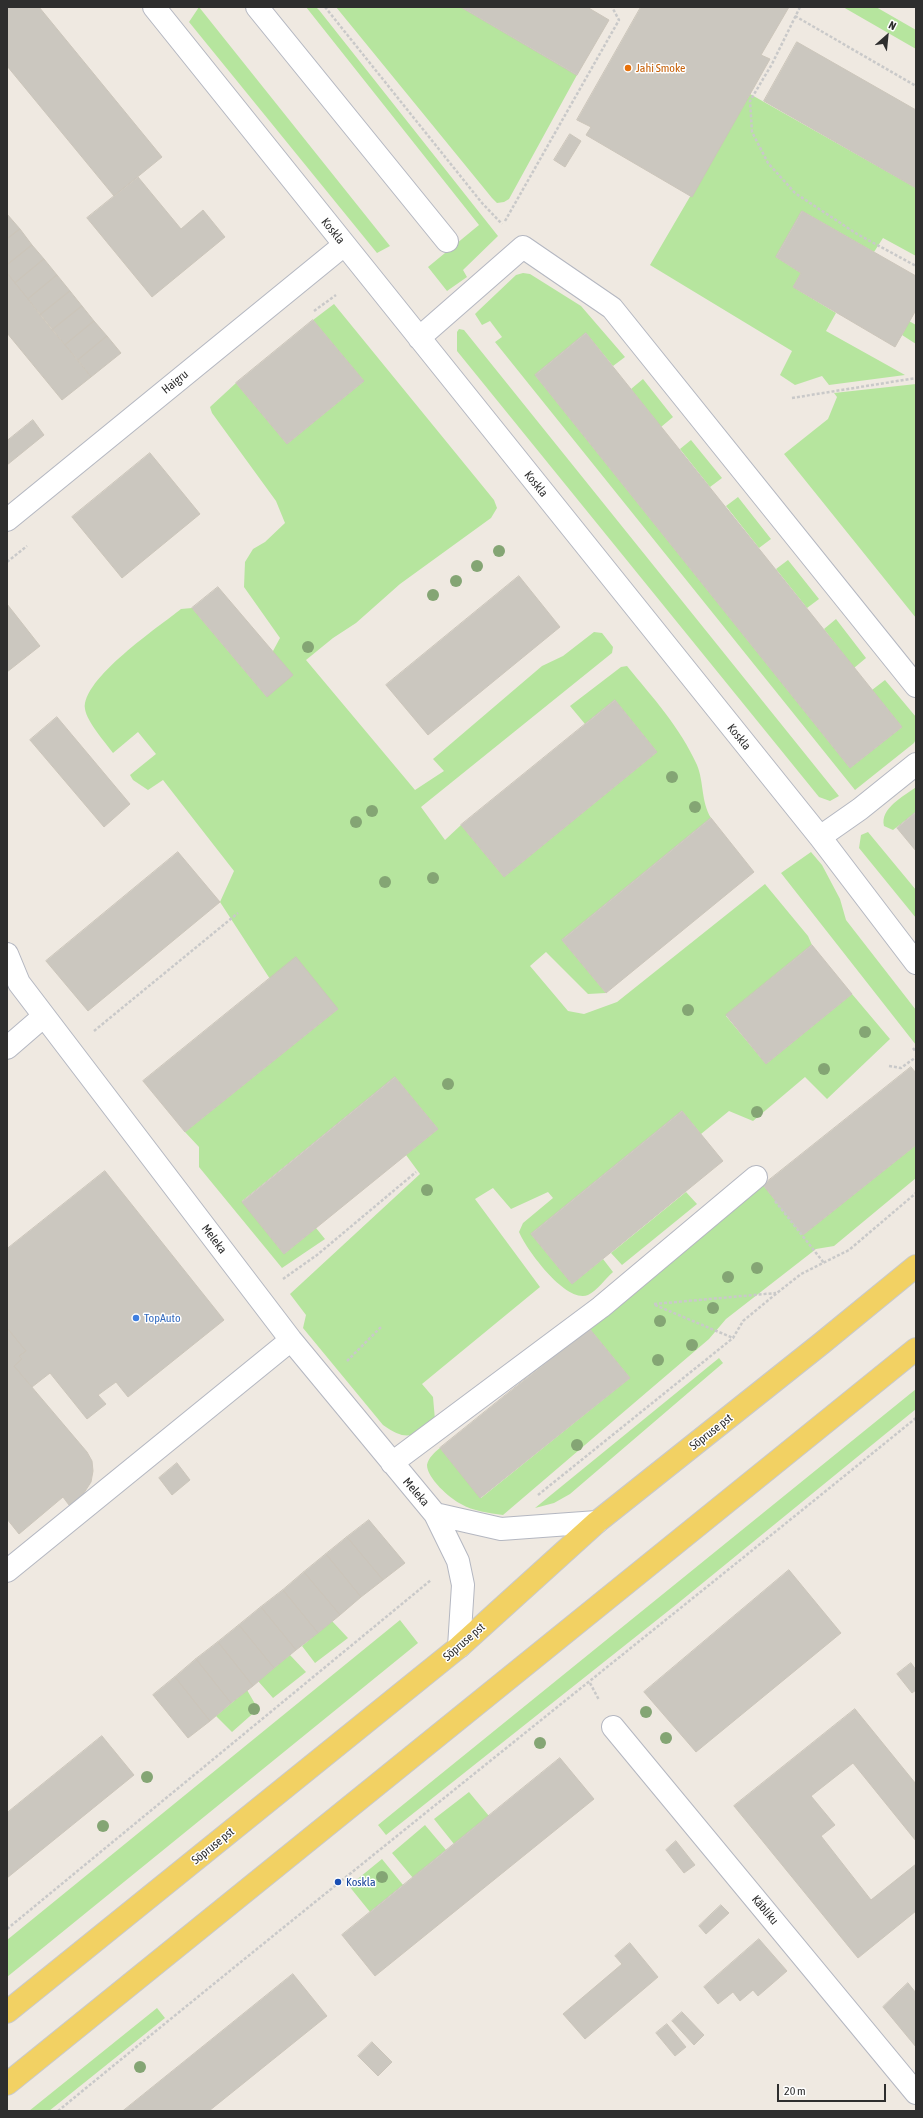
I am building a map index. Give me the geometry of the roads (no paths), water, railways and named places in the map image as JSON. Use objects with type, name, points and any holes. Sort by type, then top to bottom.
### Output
[{"type":"main road","name":"Sõpruse pst","points":[[7,2012],[459,1647],[597,1522],[822,1343],[916,1266]]},
{"type":"main road","points":[[7,2084],[916,1349]]},
{"type":"street","points":[[257,7],[447,241]]},
{"type":"street","name":"Koskla","points":[[157,8],[344,245],[820,838],[916,963]]},
{"type":"street","name":"Haigru","points":[[7,520],[344,245]]},
{"type":"street","points":[[419,338],[523,247],[612,308],[916,686]]},
{"type":"street","points":[[820,838],[860,809],[916,764]]},
{"type":"street","name":"Meleka","points":[[7,954],[19,983],[258,1297],[291,1340],[435,1514],[458,1561],[463,1585],[459,1647]]},
{"type":"street","points":[[7,1048],[44,1016]]},
{"type":"street","points":[[392,1463],[601,1307],[756,1177]]},
{"type":"street","points":[[7,1571],[291,1340]]},
{"type":"street","name":"Meleka","points":[[435,1514],[501,1529],[597,1522]]},
{"type":"street","name":"Käbliku","points":[[613,1727],[916,2093]]},
{"type":"place","name":"Jahi Smoke","points":[[628,68]]},
{"type":"place","name":"TopAuto","points":[[136,1318]]},
{"type":"place","name":"Koskla","points":[[338,1882]]}]
